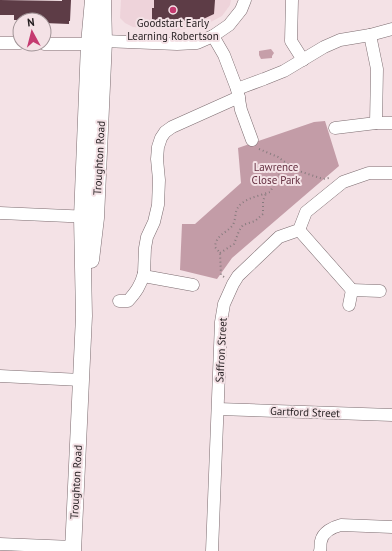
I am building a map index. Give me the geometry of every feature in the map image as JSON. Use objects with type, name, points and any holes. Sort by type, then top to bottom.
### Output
[{"type":"main road","name":"Troughton Road","points":[[92,0],[97,43]]},
{"type":"main road","name":"Troughton Road","points":[[73,549],[97,43],[103,0]]},
{"type":"street","points":[[52,44],[197,43],[214,36],[230,25],[241,10],[245,0]]},
{"type":"street","points":[[292,0],[291,41],[303,60]]},
{"type":"street","points":[[119,301],[128,301],[142,282],[147,237],[154,222],[158,204],[158,147],[165,132],[264,79],[284,71],[340,40],[370,35],[392,29]]},
{"type":"street","points":[[370,35],[377,69],[376,123]]},
{"type":"street","points":[[214,36],[224,55],[238,93],[241,110],[253,144]]},
{"type":"street","points":[[0,43],[12,43]]},
{"type":"street","points":[[335,128],[376,123],[392,123]]},
{"type":"street","points":[[380,291],[352,290],[299,230],[306,212],[343,182],[369,173],[392,173]]},
{"type":"street","points":[[0,213],[89,217]]},
{"type":"street","name":"Saffron Street","points":[[212,551],[221,322],[224,304],[238,276],[279,237],[299,230]]},
{"type":"street","points":[[144,273],[149,277],[193,285]]},
{"type":"street","points":[[349,305],[352,290]]},
{"type":"street","points":[[0,376],[81,380]]},
{"type":"street","name":"Gartford Street","points":[[218,409],[392,415]]},
{"type":"street","points":[[320,551],[321,541],[325,534],[333,527],[341,524],[392,527]]},
{"type":"street","points":[[0,544],[73,549]]},
{"type":"path","points":[[253,144],[278,157],[296,170],[323,179],[331,178]]},
{"type":"path","points":[[233,284],[222,275],[220,253],[216,248],[216,242],[220,236],[233,226],[236,209],[246,200],[270,192],[286,163]]},
{"type":"path","points":[[220,253],[234,244],[239,231],[244,226],[255,222],[263,214],[263,201],[266,194]]},
{"type":"shaded area","name":"Goodstart Early Learning Robertson","points":[[121,0],[231,0],[230,5],[222,16],[203,26],[178,30],[133,27],[125,23],[120,18]]},
{"type":"shaded area","points":[[271,49],[274,53],[272,58],[261,59],[259,51]]},
{"type":"green space","name":"Lawrence Close Park","points":[[325,121],[339,166],[232,258],[217,279],[180,270],[182,224],[195,224],[241,183],[238,148],[314,122]]},
{"type":"building","points":[[0,0],[71,0],[69,24],[52,23],[52,12],[12,12],[12,15],[0,15]]},
{"type":"building","points":[[154,0],[215,0],[214,14],[199,21],[152,20]]},
{"type":"place","name":"Goodstart Early Learning Robertson","points":[[173,10]]}]
